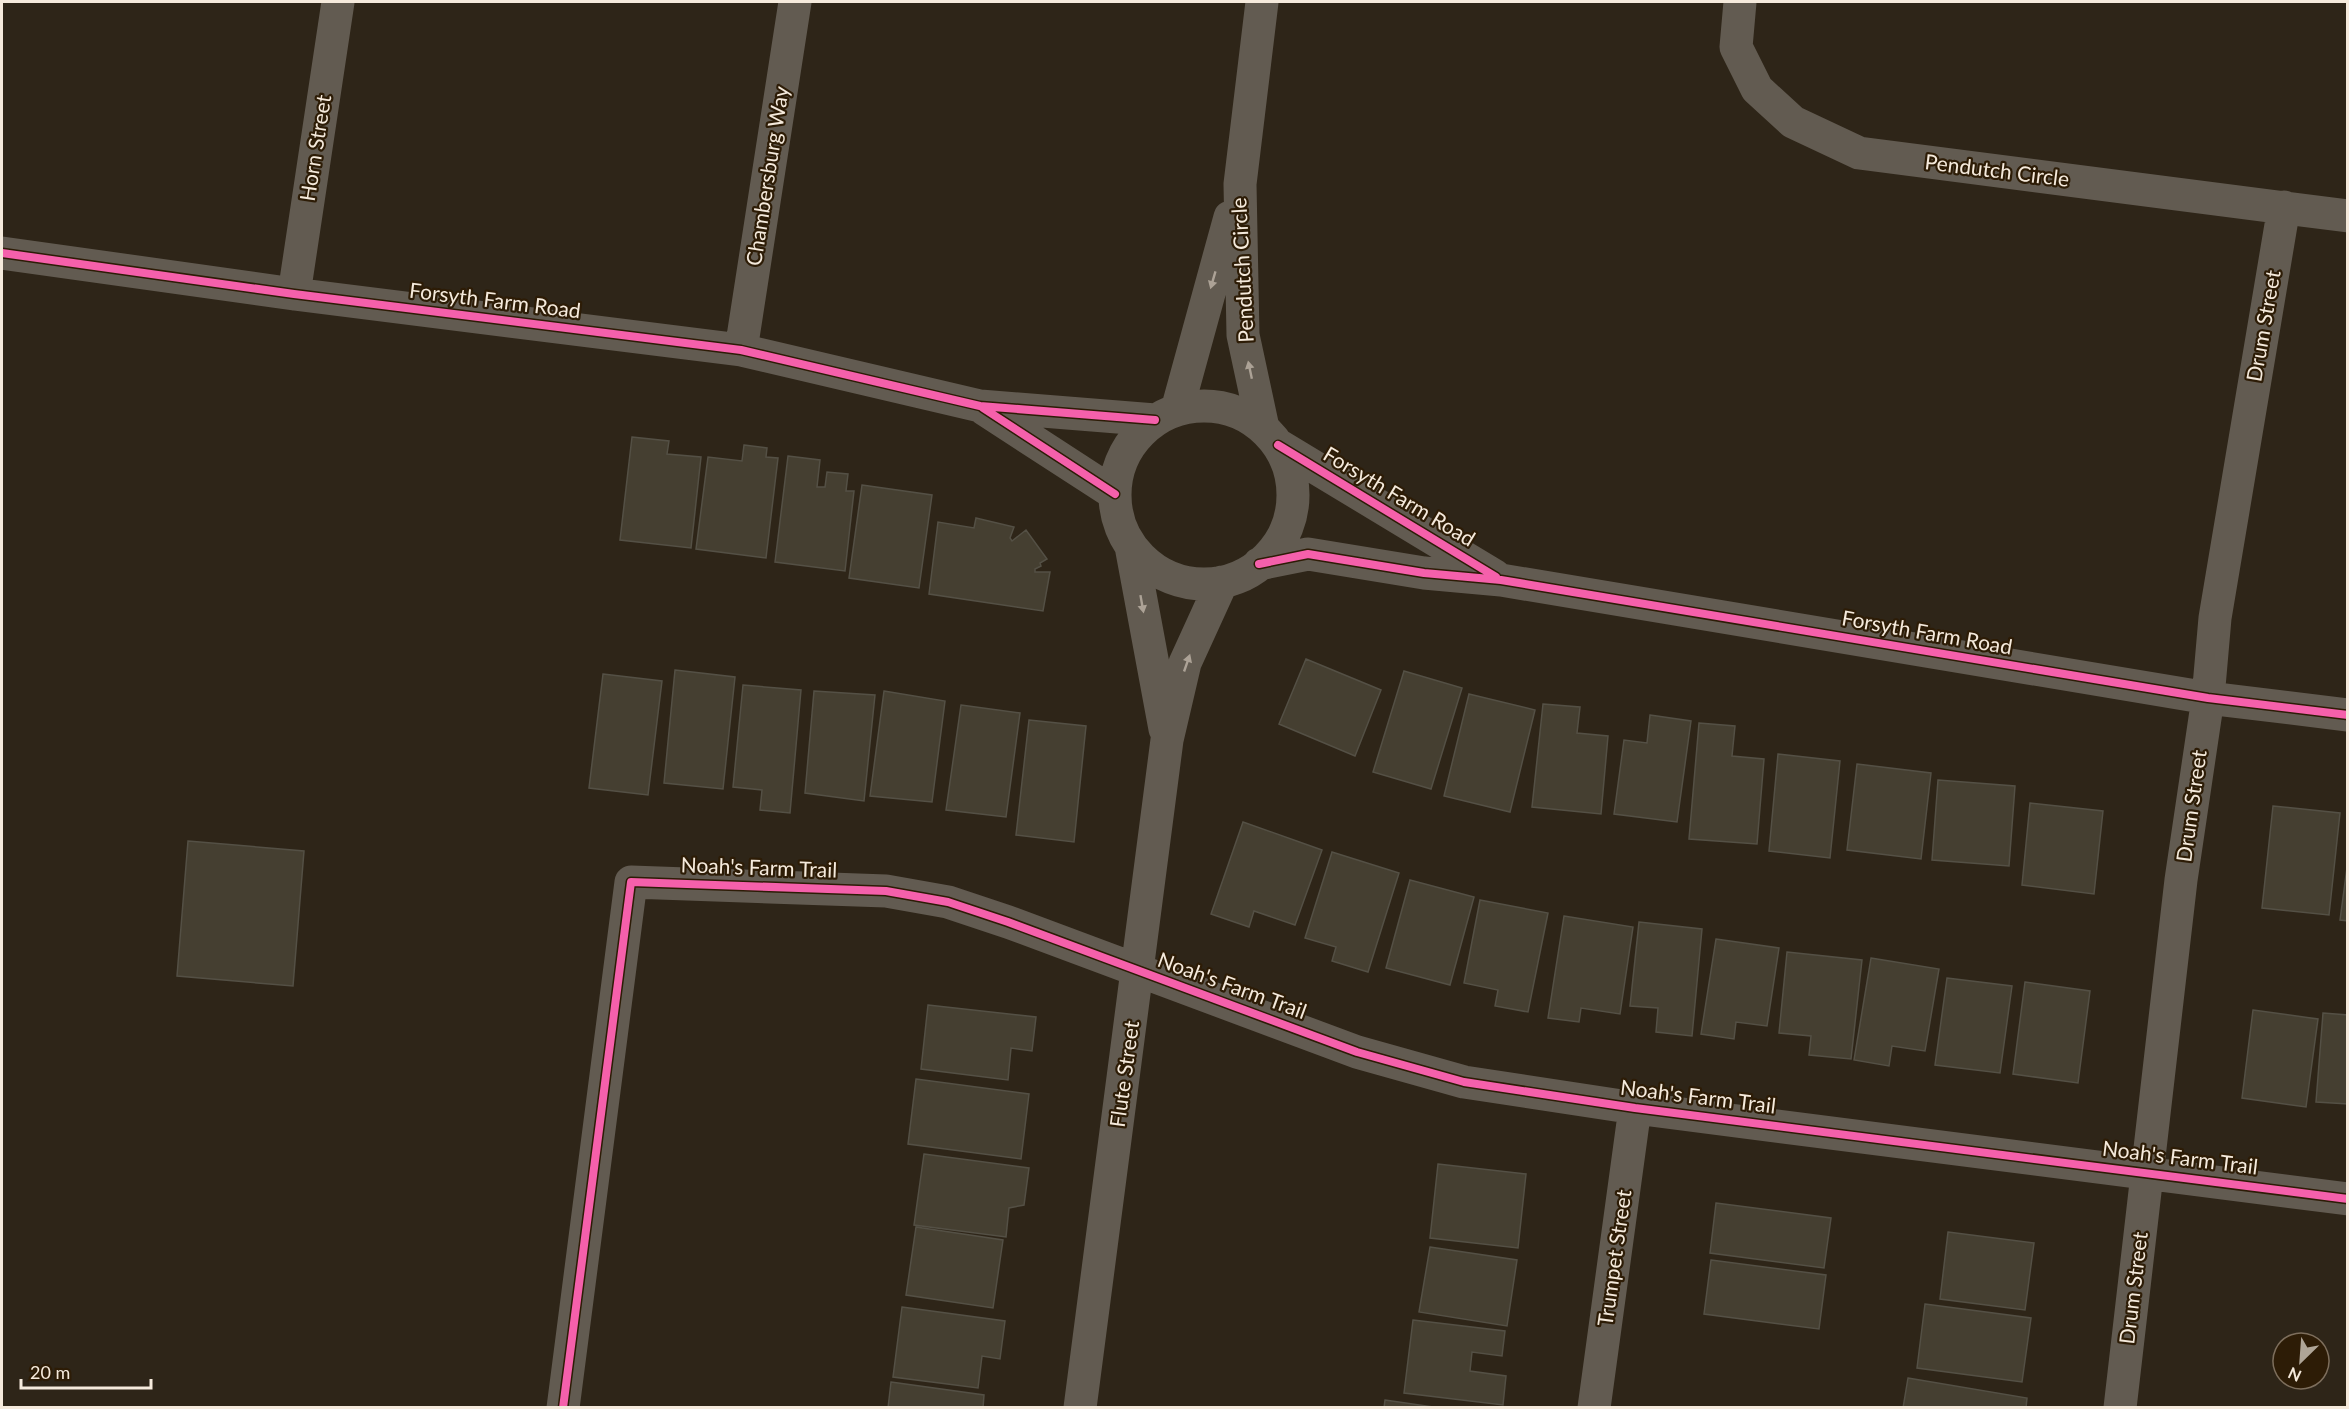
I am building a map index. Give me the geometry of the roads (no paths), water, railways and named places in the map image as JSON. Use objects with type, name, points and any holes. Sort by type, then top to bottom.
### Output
[{"type":"street","name":"Horn Street","points":[[294,294],[338,2]]},
{"type":"street","name":"Chambersburg Way","points":[[741,350],[795,2]]},
{"type":"street","name":"Pendutch Circle","points":[[1262,2],[1240,184],[1243,335],[1270,436]]},
{"type":"street","name":"Pendutch Circle","points":[[1740,2],[1736,47],[1756,89],[1793,122],[1859,153],[2348,216]]},
{"type":"street","name":"Pendutch Circle","points":[[1166,415],[1240,184]]},
{"type":"street","name":"Drum Street","points":[[2120,1407],[2181,880],[2208,698],[2215,618],[2284,207]]},
{"type":"street","name":"Forsyth Farm Road","points":[[2,253],[294,294],[741,350],[980,406],[1166,415]]},
{"type":"street","name":"Forsyth Farm Road","points":[[980,406],[1115,494]]},
{"type":"street","points":[[1199,406],[1222,408],[1243,415],[1270,436],[1288,465],[1293,486],[1292,508],[1286,530],[1275,549],[1259,564],[1242,575],[1222,582],[1191,582],[1162,573],[1145,561],[1131,546],[1122,530],[1115,494],[1118,472],[1125,452],[1138,435],[1166,415],[1199,406]]},
{"type":"street","name":"Forsyth Farm Road","points":[[1270,436],[1501,580]]},
{"type":"street","name":"Flute Street","points":[[1131,546],[1167,740]]},
{"type":"street","name":"Forsyth Farm Road","points":[[1259,564],[1308,554],[1424,573],[1501,580],[2208,698],[2348,716]]},
{"type":"street","name":"Flute Street","points":[[1080,1407],[1167,740],[1185,663],[1222,582]]},
{"type":"street","name":"Noah's Farm Trail","points":[[563,1407],[631,882],[886,891],[958,905],[1357,1052],[1464,1082],[1635,1108],[2348,1198]]},
{"type":"street","name":"Trumpet Street","points":[[1594,1407],[1635,1108]]}]
